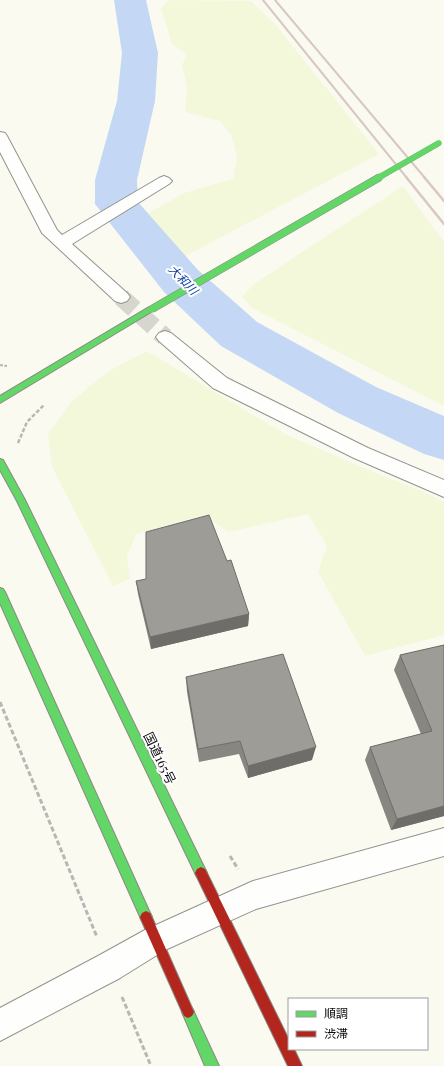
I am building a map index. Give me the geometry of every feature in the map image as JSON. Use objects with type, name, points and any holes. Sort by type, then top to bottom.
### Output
[{"type":"main road","points":[[0,400],[152,309],[442,142]]},
{"type":"main road","name":"国道165号","points":[[0,462],[21,500],[295,1066]]},
{"type":"main road","points":[[0,592],[212,1066]]},
{"type":"street","points":[[0,136],[50,233],[121,297]]},
{"type":"street","points":[[62,243],[164,181]]},
{"type":"street","points":[[165,337],[220,383],[361,453],[444,489]]},
{"type":"street","points":[[0,1026],[109,967],[155,940],[252,895],[444,842]]},
{"type":"path","points":[[17,449],[18,442],[27,422],[46,404]]},
{"type":"path","points":[[0,702],[151,1066]]},
{"type":"path","points":[[229,854],[252,895]]},
{"type":"green space","points":[[169,0],[251,1],[275,24],[379,154],[176,261],[143,240],[139,218],[184,193],[233,179],[237,157],[231,135],[220,121],[185,112],[187,87],[182,65],[187,54],[172,44],[161,8]]},
{"type":"green space","points":[[403,186],[444,242],[444,406],[252,308],[242,297],[253,285]]},
{"type":"green space","points":[[147,351],[287,435],[429,494],[444,502],[444,635],[365,656],[318,572],[327,546],[308,514],[228,532],[204,515],[136,534],[127,557],[130,579],[113,586],[52,467],[48,434],[72,401],[110,370]]},
{"type":"building","points":[[209,515],[227,561],[231,560],[249,614],[150,637],[136,581],[146,579],[146,532]]},
{"type":"building","points":[[444,645],[444,806],[397,819],[370,747],[432,731],[400,655]]},
{"type":"building","points":[[283,654],[316,747],[248,766],[240,741],[198,749],[186,677]]},
{"type":"waterway","name":"大和川","points":[[130,0],[140,53],[136,101],[116,180],[117,204],[181,281],[239,334],[357,400],[444,439]]},
{"type":"tunnel","points":[[121,297],[165,337]]},
{"type":"railway","points":[[263,0],[407,178]]},
{"type":"railway","points":[[275,0],[425,178]]},
{"type":"railway","points":[[406,177],[444,224]]},
{"type":"railway","points":[[424,177],[444,201]]},
{"type":"traffic: fast","points":[[152,309],[439,143]]},
{"type":"traffic: fast","points":[[0,400],[152,309]]},
{"type":"traffic: fast","points":[[0,462],[21,500],[201,873]]},
{"type":"traffic: fast","points":[[0,592],[146,917]]},
{"type":"traffic: fast","points":[[188,1012],[212,1066]]},
{"type":"traffic: jam","points":[[201,873],[295,1066]]},
{"type":"traffic: jam","points":[[146,917],[188,1012]]}]
